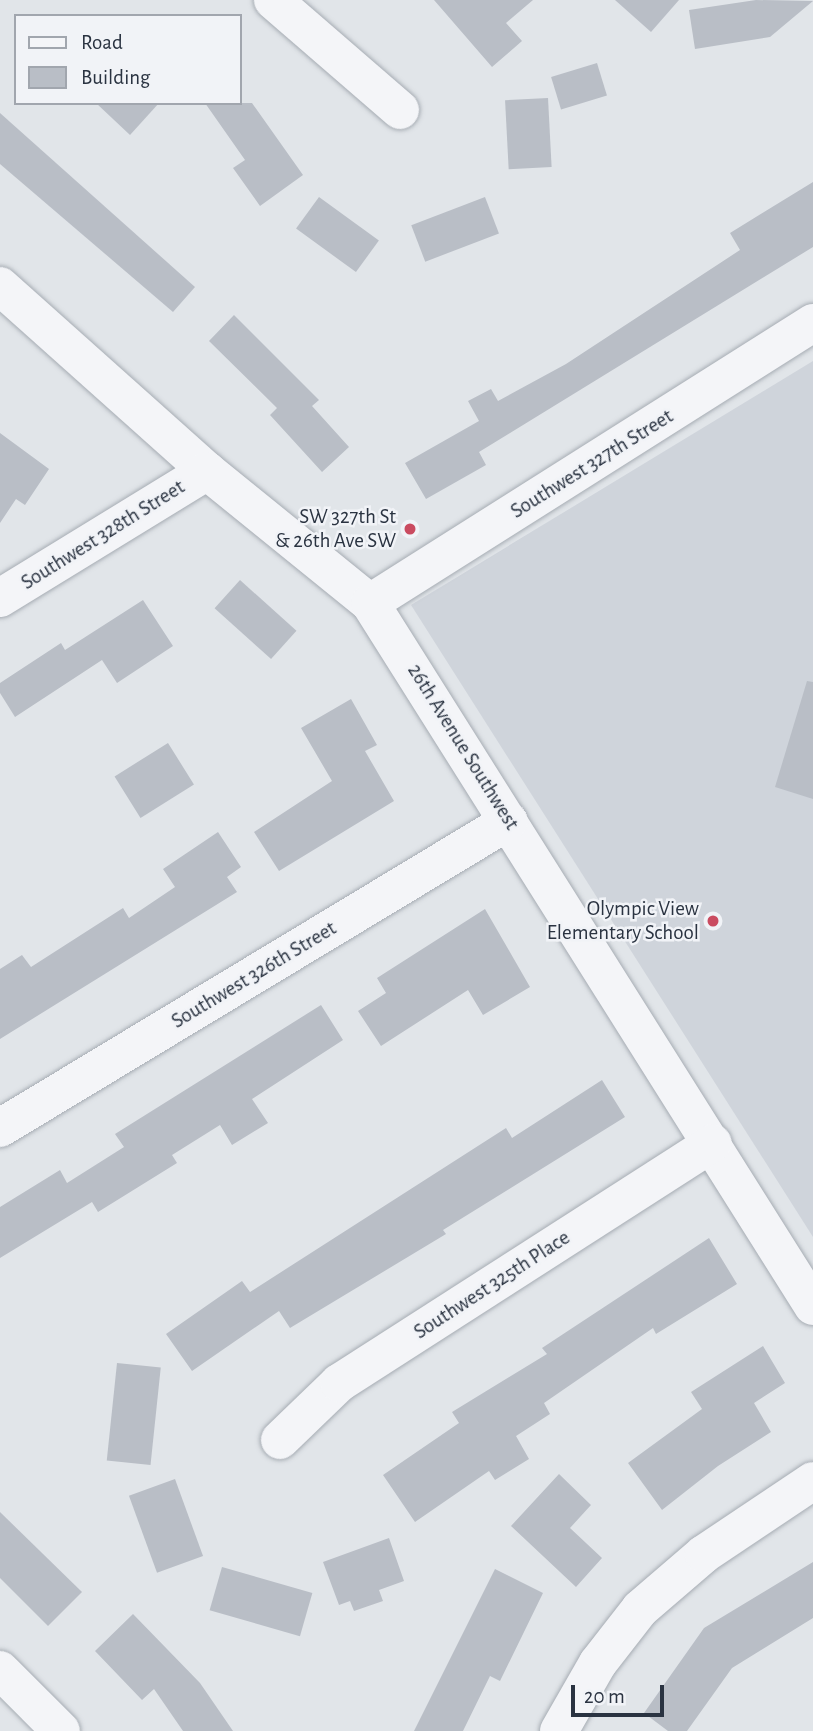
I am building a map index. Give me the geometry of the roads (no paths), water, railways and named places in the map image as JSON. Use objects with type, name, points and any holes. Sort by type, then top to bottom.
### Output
[{"type":"street","points":[[273,0],[400,110]]},
{"type":"street","name":"26th Avenue Southwest","points":[[0,286],[207,471],[370,603],[713,1143],[813,1306]]},
{"type":"street","name":"Southwest 327th Street","points":[[370,603],[813,323]]},
{"type":"street","name":"Southwest 328th Street","points":[[0,598],[207,471]]},
{"type":"street","name":"Southwest 326th Street","points":[[0,1128],[509,821]]},
{"type":"street","name":"Southwest 325th Place","points":[[280,1440],[339,1383],[713,1143]]},
{"type":"street","points":[[559,1731],[598,1663],[640,1609],[704,1554],[813,1481]]},
{"type":"street","points":[[0,1670],[61,1731]]},
{"type":"place","name":"SW 327th St & 26th Ave SW","points":[[410,529]]},
{"type":"place","name":"Olympic View Elementary School","points":[[713,921]]}]
